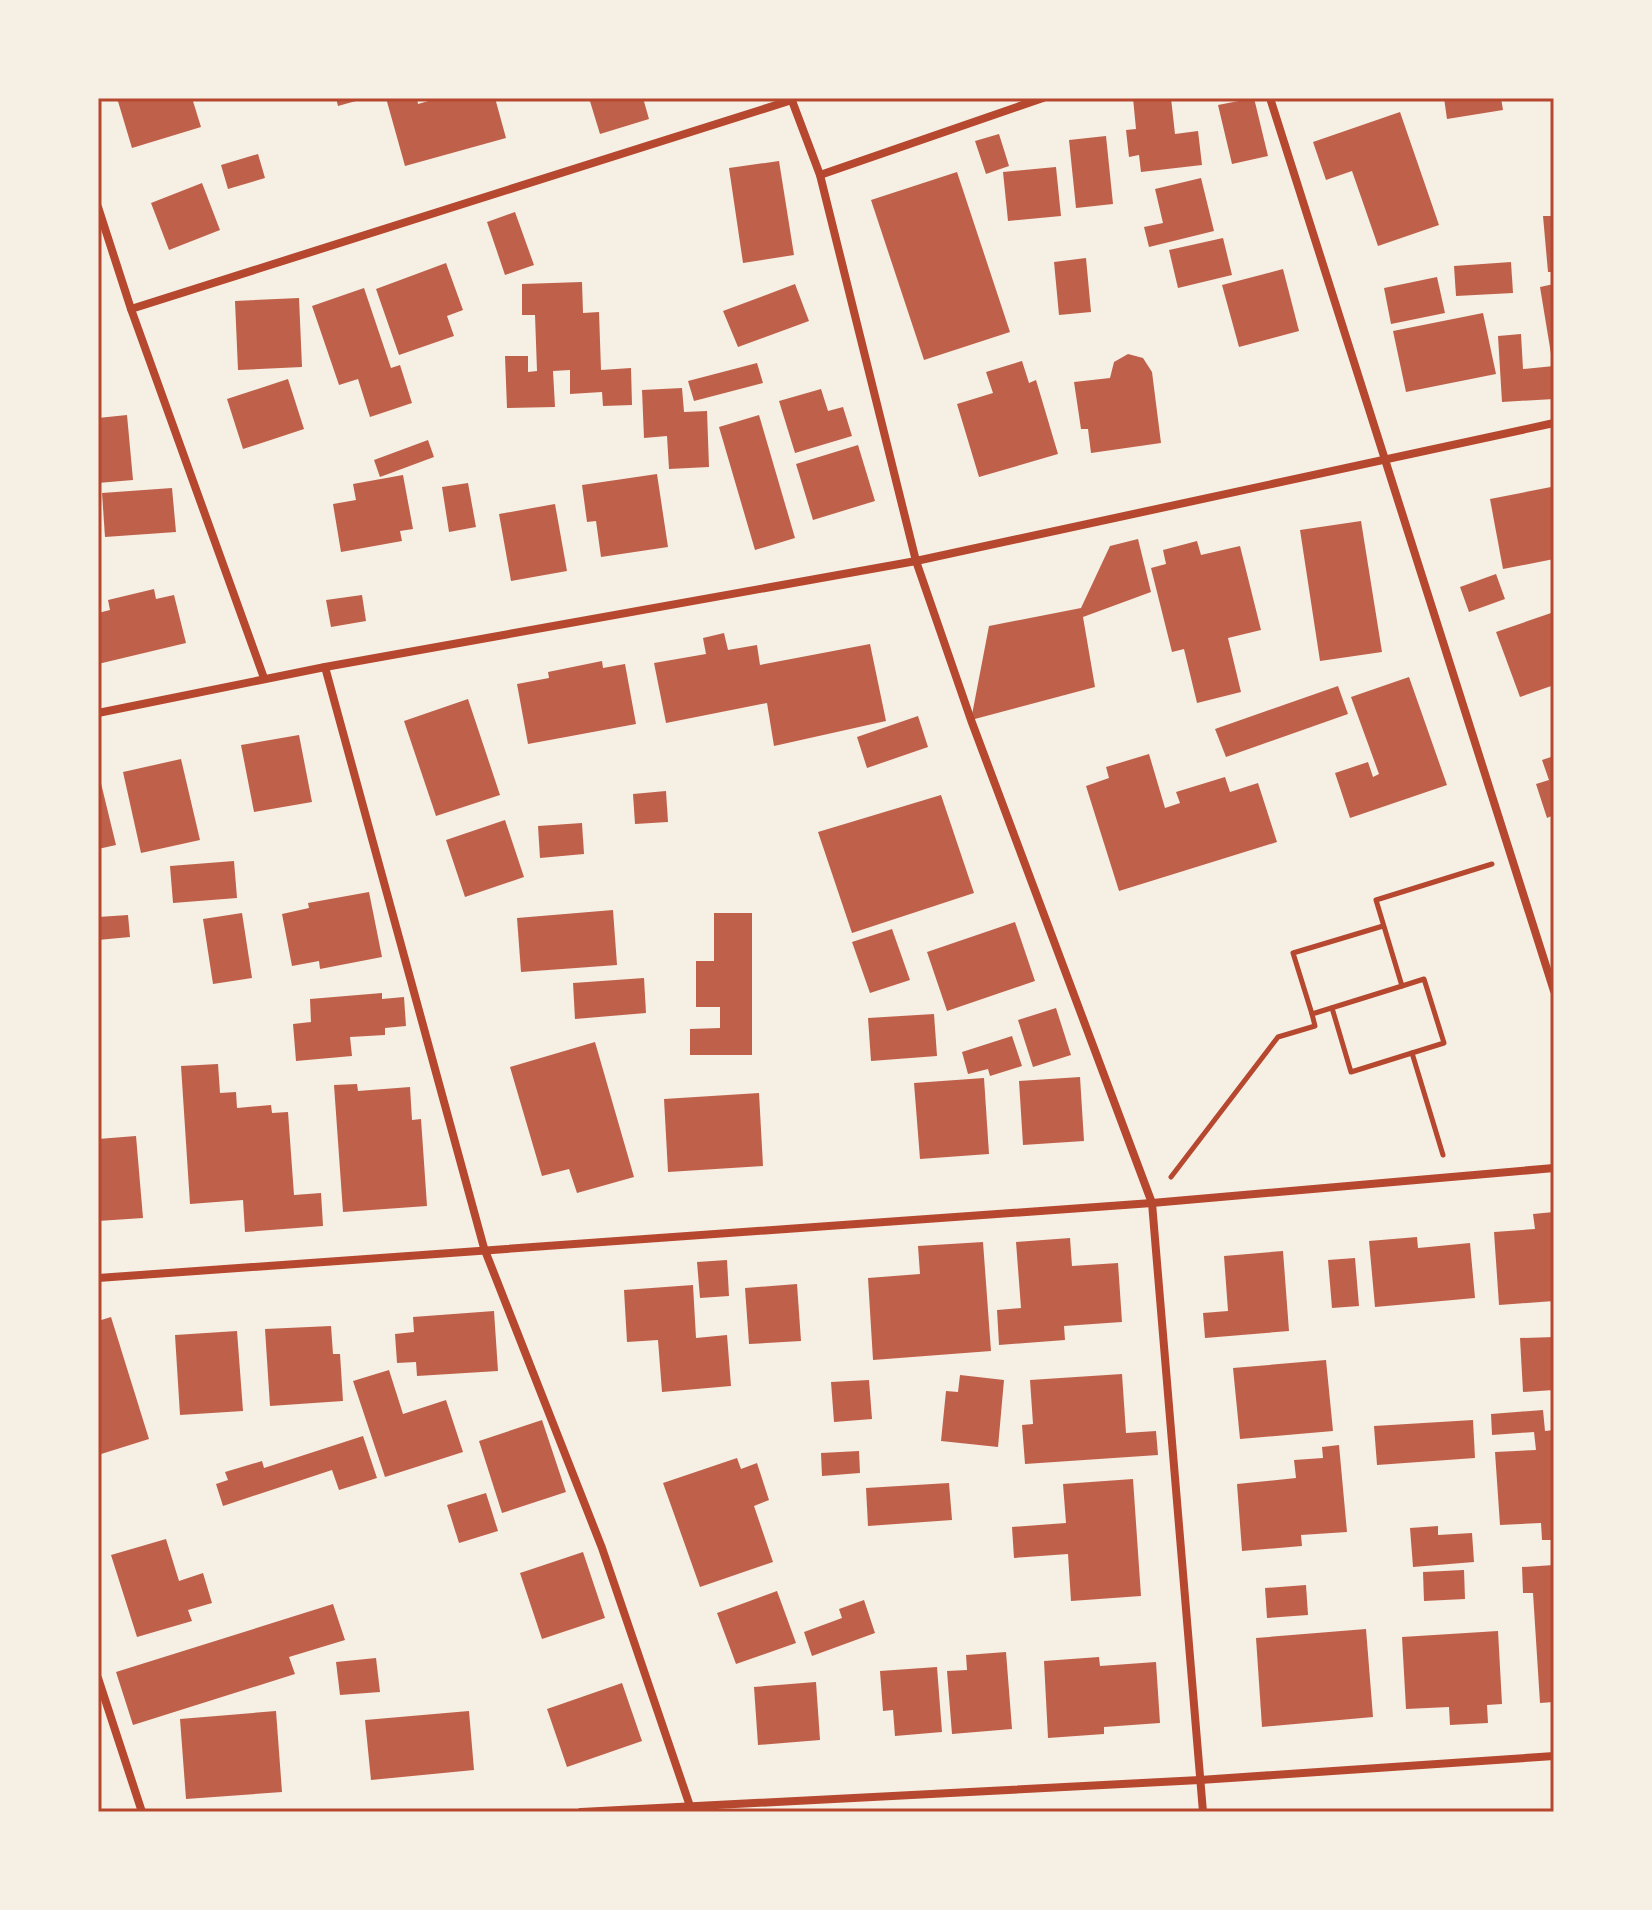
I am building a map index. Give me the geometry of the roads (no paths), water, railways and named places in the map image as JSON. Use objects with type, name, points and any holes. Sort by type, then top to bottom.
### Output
[{"type":"street","points":[[820,175],[1043,98]]},
{"type":"street","points":[[1270,98],[1554,991]]},
{"type":"street","points":[[131,309],[792,99],[820,175],[916,561],[971,720],[1152,1203],[1203,1812]]},
{"type":"street","points":[[98,207],[131,309],[264,678]]},
{"type":"street","points":[[98,713],[264,678],[916,561],[1554,423]]},
{"type":"street","points":[[325,667],[484,1248],[602,1548],[692,1809]]},
{"type":"street","points":[[98,1278],[484,1248],[1152,1203],[1554,1168]]},
{"type":"street","points":[[98,1678],[142,1812]]},
{"type":"street","points":[[581,1812],[692,1809],[1200,1780],[1554,1756]]}]
